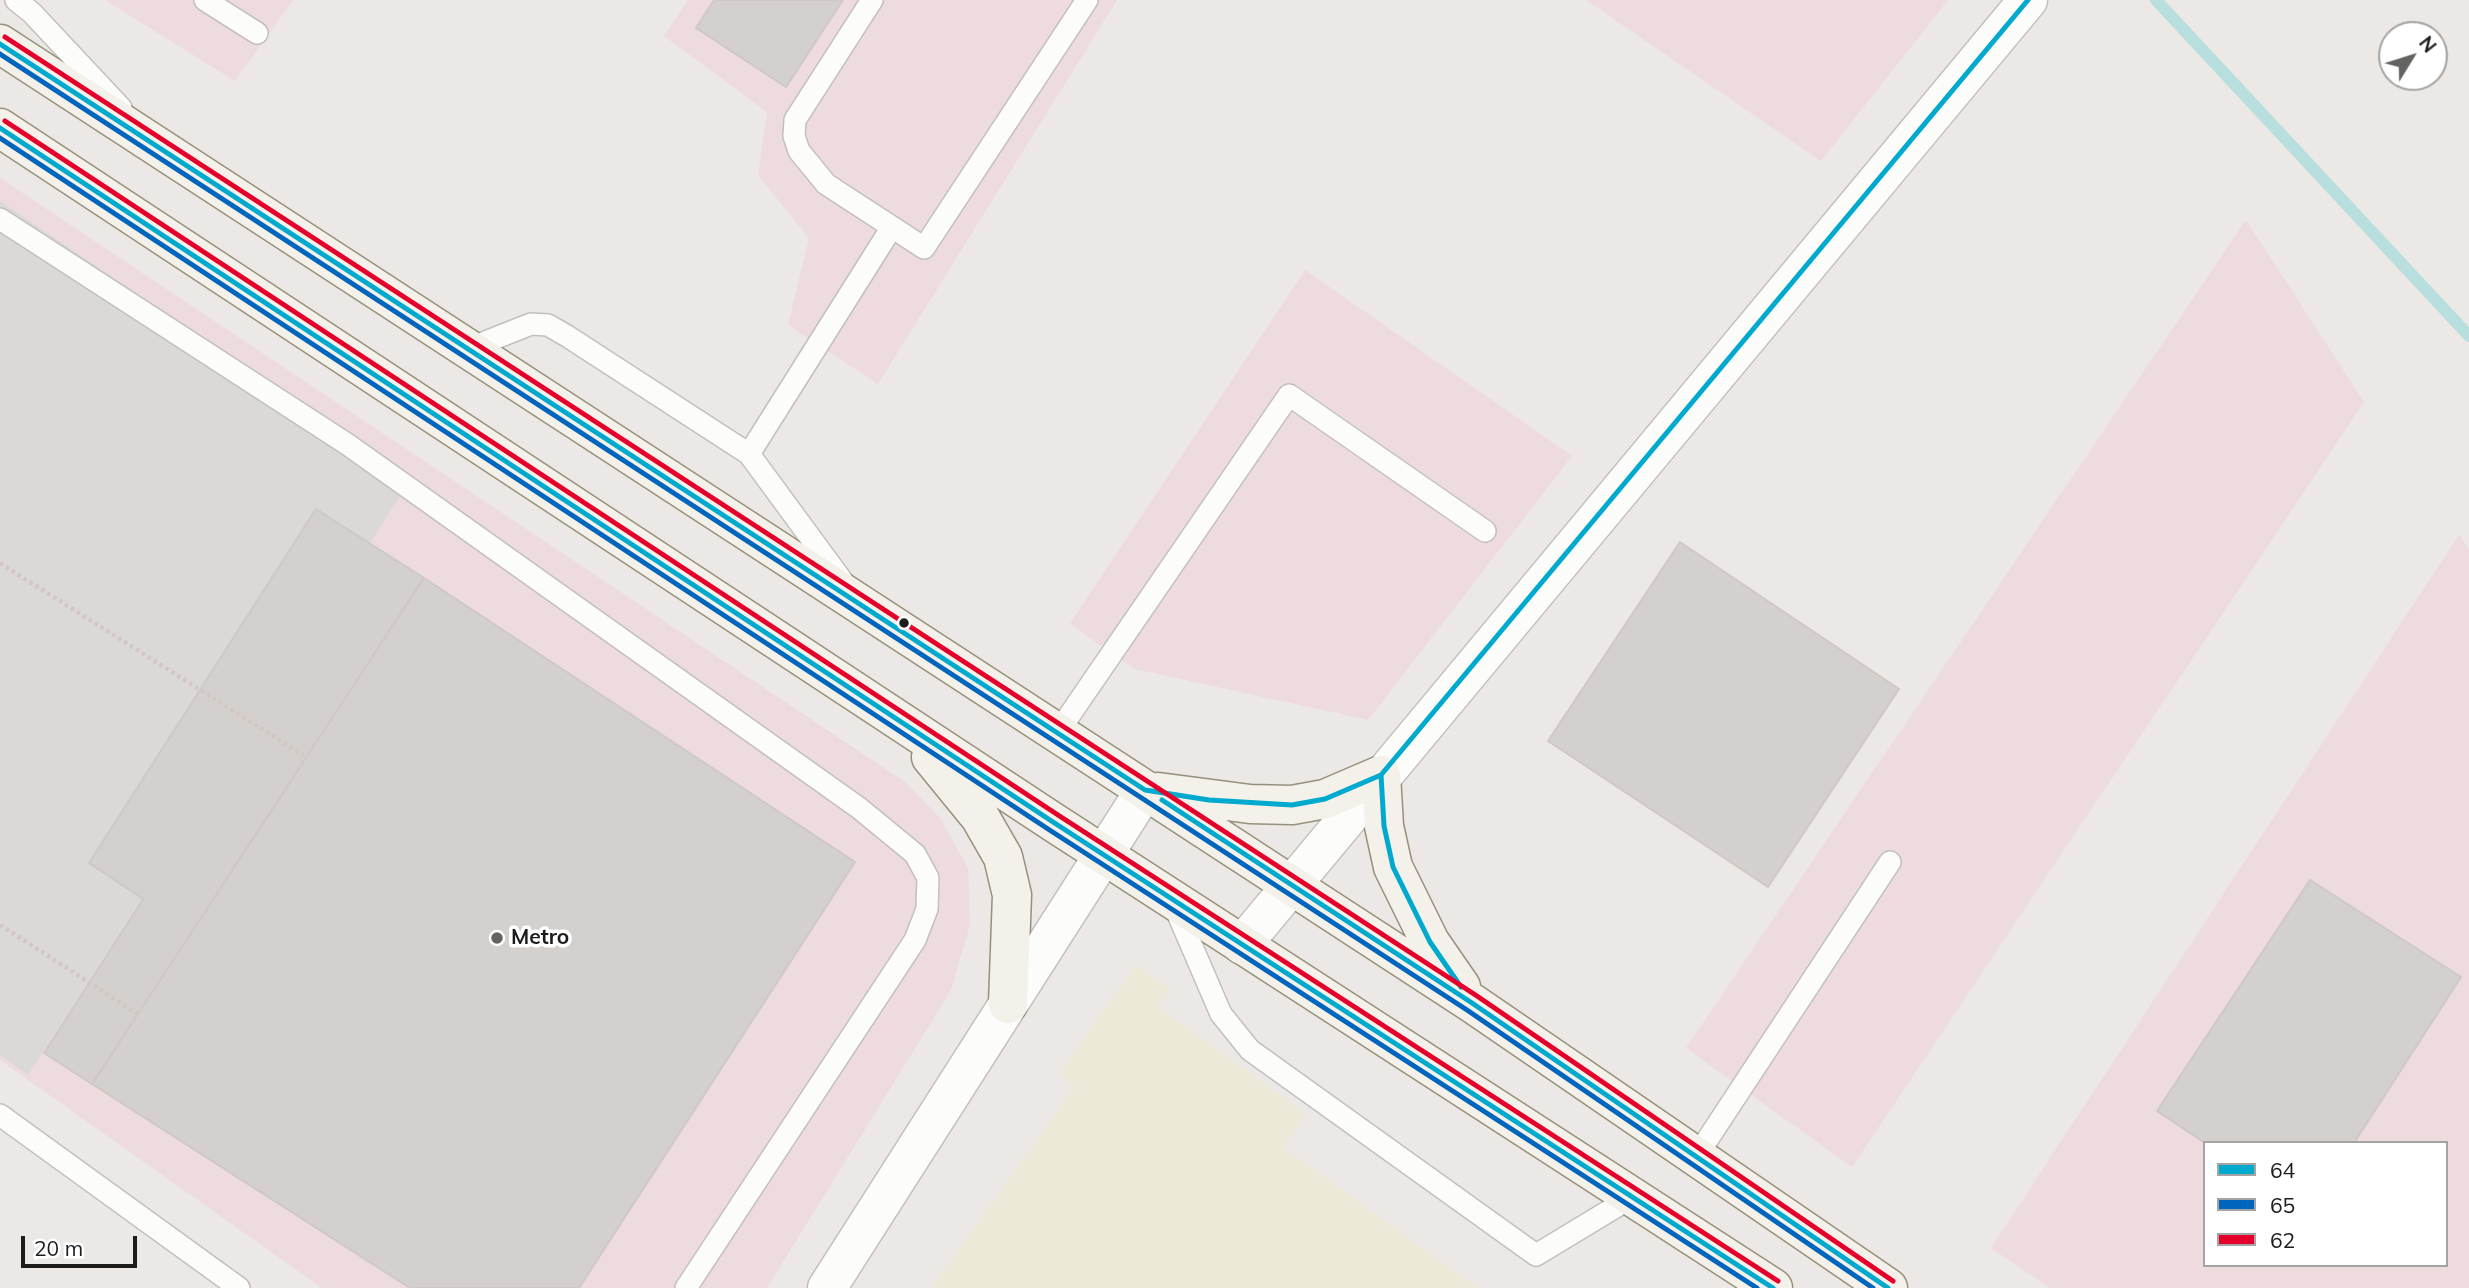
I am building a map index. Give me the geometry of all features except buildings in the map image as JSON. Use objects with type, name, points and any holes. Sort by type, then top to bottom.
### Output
[{"type":"main road","points":[[0,44],[1472,1003],[1888,1288]]},
{"type":"main road","points":[[0,128],[1103,855],[1773,1288]]},
{"type":"main road","points":[[902,723],[980,817],[1003,857],[1012,895],[1008,1004]]},
{"type":"main road","points":[[1145,790],[1236,803],[1292,805],[1325,799],[1381,775],[1384,826],[1393,867],[1430,942],[1472,1003]]},
{"type":"street","points":[[1242,944],[2028,0]]},
{"type":"street","points":[[827,1288],[1145,790]]},
{"type":"lane","points":[[16,0],[32,13],[156,145]]},
{"type":"lane","points":[[205,0],[257,33]]},
{"type":"lane","points":[[873,0],[795,120],[794,136],[799,151],[826,184],[925,248],[1087,0]]},
{"type":"lane","points":[[0,219],[347,444],[859,808],[915,854],[928,878],[927,909],[915,940],[685,1288]]},
{"type":"lane","points":[[749,454],[892,228]]},
{"type":"lane","points":[[468,349],[531,324],[548,325],[749,454],[857,601]]},
{"type":"lane","points":[[1058,732],[1289,396],[1485,531]]},
{"type":"lane","points":[[1696,1157],[1890,862]]},
{"type":"lane","points":[[1172,899],[1221,1014],[1250,1050],[1536,1255],[1632,1197]]},
{"type":"lane","points":[[0,1115],[239,1288]]},
{"type":"path","points":[[0,563],[306,757]]},
{"type":"path","points":[[0,925],[138,1014]]},
{"type":"shaded area","points":[[105,0],[293,0],[235,81]]},
{"type":"shaded area","points":[[688,0],[1117,0],[878,384],[788,325],[809,238],[758,175],[767,112],[664,36]]},
{"type":"shaded area","points":[[1586,0],[1948,0],[1821,161]]},
{"type":"shaded area","points":[[0,178],[905,782],[940,818],[968,868],[970,925],[951,990],[767,1288],[322,1288],[0,1060]]},
{"type":"shaded area","points":[[0,201],[411,479],[28,1075],[0,1055]]},
{"type":"shaded area","points":[[2246,220],[2364,402],[1852,1167],[1686,1048]]},
{"type":"shaded area","points":[[1305,270],[1572,456],[1368,720],[1135,669],[1070,624]]},
{"type":"shaded area","points":[[2459,535],[2469,549],[2469,1288],[2050,1288],[1991,1248]]},
{"type":"shaded area","points":[[1136,965],[1171,990],[1159,1007],[1306,1114],[1283,1147],[1478,1288],[931,1288],[1075,1086],[1058,1074]]},
{"type":"waterway","points":[[2156,0],[2469,336]]},
{"type":"transit line","name":"64","points":[[0,44],[1145,790],[1209,800],[1292,805],[1325,799],[1381,775],[2028,0]]},
{"type":"transit line","name":"62","points":[[5,37],[1477,996],[1893,1281]]},
{"type":"transit line","name":"65","points":[[0,54],[1467,1010],[1873,1288]]},
{"type":"transit line","name":"62","points":[[5,121],[1058,815],[1778,1281]]},
{"type":"transit line","name":"64","points":[[0,128],[1053,822],[1773,1288]]},
{"type":"transit line","name":"65","points":[[0,138],[1048,829],[1757,1288]]},
{"type":"transit line","name":"64","points":[[1381,775],[1384,826],[1393,867],[1430,942],[1461,987]]},
{"type":"transit line","name":"64","points":[[1162,800],[1472,1003],[1888,1288]]},
{"type":"place","name":"Metro","points":[[497,938]]}]
